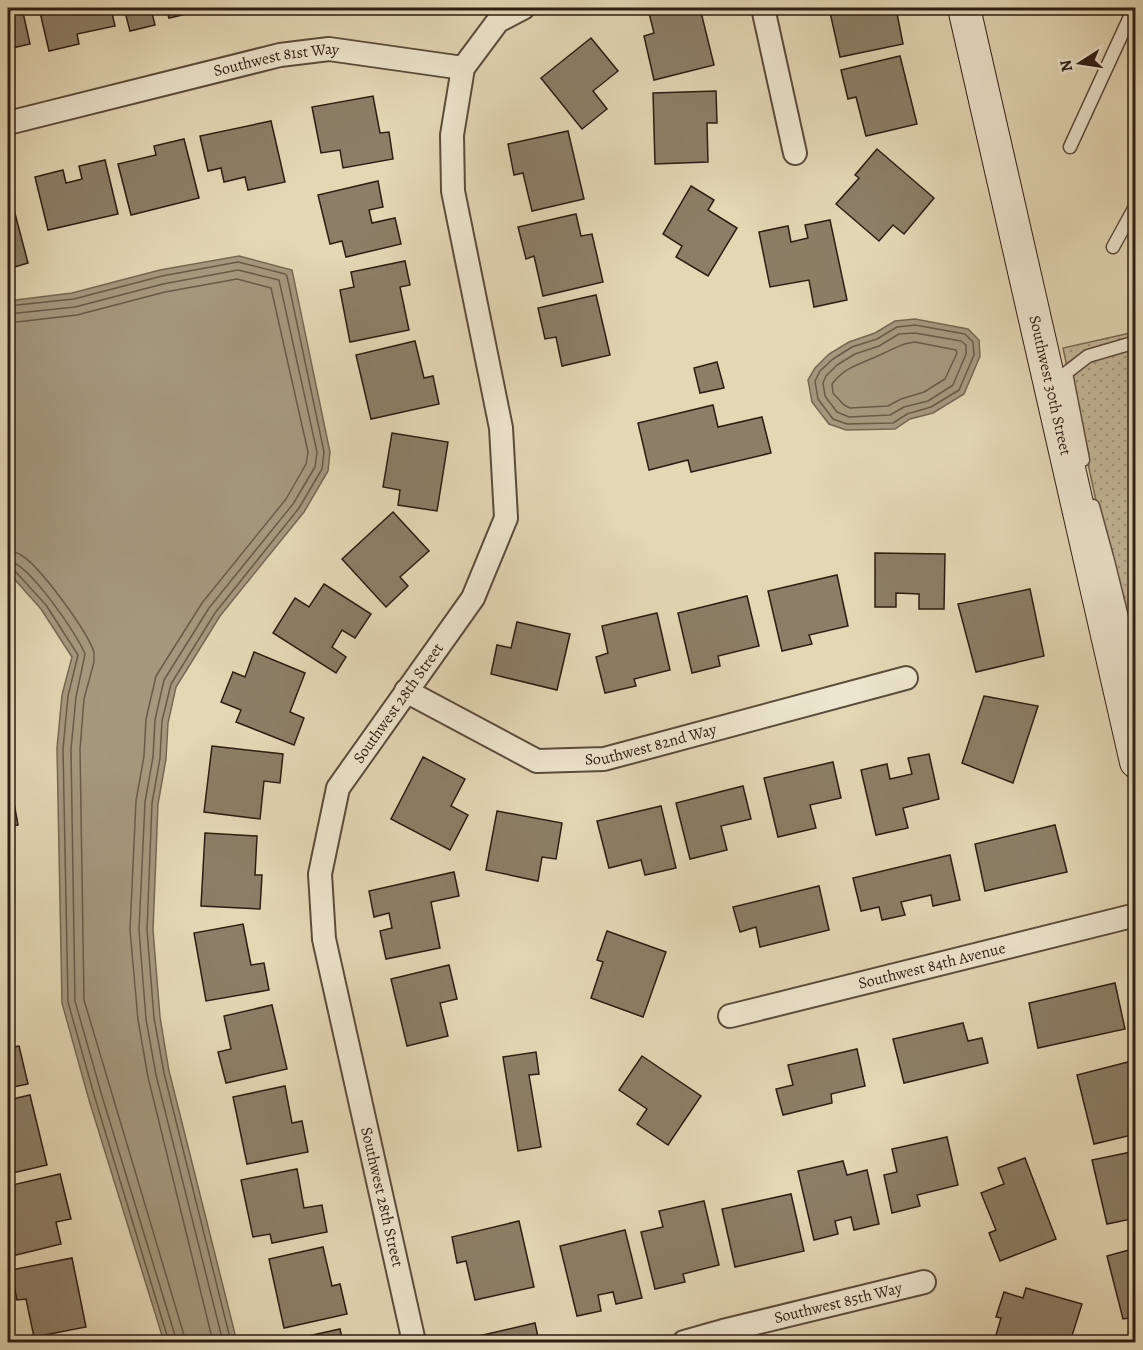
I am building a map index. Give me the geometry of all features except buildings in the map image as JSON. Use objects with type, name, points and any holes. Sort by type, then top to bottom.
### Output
[{"type":"street","points":[[463,68],[498,21],[523,8]]},
{"type":"street","points":[[763,8],[795,153]]},
{"type":"street","name":"Southwest 30th Street","points":[[964,8],[1136,762]]},
{"type":"street","name":"Southwest 81st Way","points":[[8,123],[280,55],[329,49],[463,68]]},
{"type":"street","name":"Southwest 28th Street","points":[[414,1342],[324,939],[320,874],[338,788],[473,598],[506,518],[501,428],[453,191],[452,135],[463,68]]},
{"type":"street","name":"Southwest 82nd Way","points":[[406,691],[537,761],[604,759],[906,678]]},
{"type":"street","name":"Southwest 84th Avenue","points":[[730,1016],[1136,915]]},
{"type":"street","name":"Southwest 85th Way","points":[[684,1342],[924,1281]]},
{"type":"lane","points":[[1070,147],[1134,8]]},
{"type":"lane","points":[[1113,247],[1136,205]]},
{"type":"lane","points":[[1136,342],[1088,356],[1066,373],[1087,483],[1136,674]]},
{"type":"shaded area","points":[[1135,332],[1135,681],[1063,348]]},
{"type":"water","points":[[239,256],[292,270],[330,452],[328,471],[304,512],[220,616],[176,687],[168,723],[166,759],[158,804],[153,930],[160,1017],[169,1071],[237,1342],[164,1342],[89,1100],[62,1003],[57,748],[62,695],[72,657],[41,609],[8,572],[8,301],[72,293],[160,270]]},
{"type":"water","points":[[915,319],[968,329],[979,340],[980,356],[964,394],[933,413],[910,419],[895,429],[846,430],[829,424],[812,402],[808,380],[815,368],[829,354],[849,342],[875,333],[895,321]]}]
